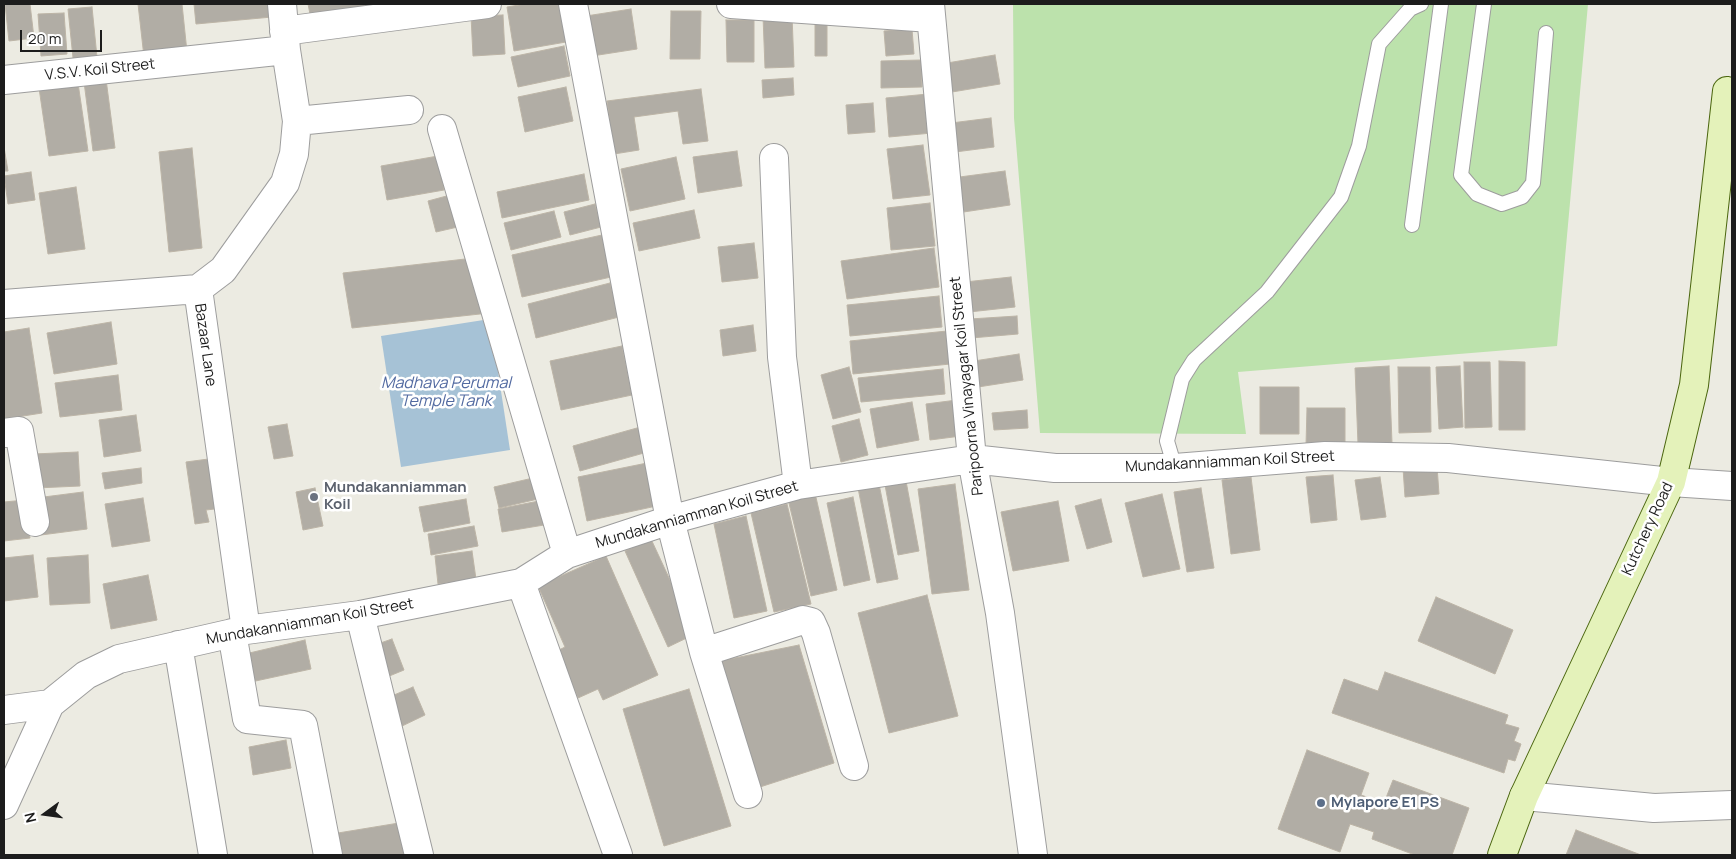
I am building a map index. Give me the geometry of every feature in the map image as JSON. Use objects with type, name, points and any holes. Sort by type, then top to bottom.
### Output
[{"type":"main road","name":"Kutchery Road","points":[[1502,855],[1524,796],[1671,482],[1694,385],[1730,91]]},
{"type":"street","name":"Bazaar Lane","points":[[282,4],[285,40],[297,121],[294,154],[285,183],[223,270],[198,289],[239,631],[247,719],[303,725],[328,855]]},
{"type":"street","name":"V.S.V. Koil Street","points":[[4,80],[285,40],[487,4]]},
{"type":"street","points":[[573,4],[670,520],[704,652],[748,794]]},
{"type":"street","points":[[731,4],[931,11]]},
{"type":"street","name":"Paripoorna Vinayagar Koil Street","points":[[931,11],[972,459],[1000,613],[1033,855]]},
{"type":"street","points":[[297,121],[409,110]]},
{"type":"street","points":[[442,129],[567,554]]},
{"type":"street","points":[[774,158],[782,357],[798,485]]},
{"type":"street","points":[[4,304],[198,289]]},
{"type":"street","points":[[4,433],[19,431],[35,522]]},
{"type":"street","name":"Mundakanniamman Koil Street","points":[[4,805],[50,704],[86,675],[119,658],[239,631],[360,615],[521,583],[567,554],[670,520],[798,485],[972,459],[1055,468],[1175,468],[1325,456],[1448,458],[1671,482],[1732,486]]},
{"type":"street","points":[[521,583],[618,855]]},
{"type":"street","points":[[360,615],[419,855]]},
{"type":"street","points":[[704,652],[802,620],[811,622],[816,633],[854,766]]},
{"type":"street","points":[[178,645],[213,855]]},
{"type":"street","points":[[4,710],[50,704]]},
{"type":"street","points":[[1524,796],[1654,808],[1732,805]]},
{"type":"lane","points":[[1175,468],[1167,441],[1182,379],[1194,360],[1267,292],[1341,197],[1359,146],[1379,44],[1410,10],[1421,4]]},
{"type":"lane","points":[[1412,225],[1441,4]]},
{"type":"lane","points":[[1484,4],[1461,175],[1477,194],[1502,204],[1522,197],[1533,183],[1546,33]]},
{"type":"green space","points":[[1013,4],[1588,4],[1557,346],[1238,372],[1246,434],[1040,433],[1014,118]]},
{"type":"water","name":"Madhava Perumal Temple Tank","points":[[490,319],[510,450],[401,467],[381,336]]},
{"type":"building","points":[[5,4],[30,4],[34,38],[9,41]]},
{"type":"building","points":[[138,4],[182,4],[187,52],[144,57]]},
{"type":"building","points":[[194,4],[271,4],[272,17],[196,24]]},
{"type":"building","points":[[308,4],[364,4],[364,8],[311,19]]},
{"type":"building","points":[[525,4],[559,4],[566,42],[514,51],[507,7]]},
{"type":"building","points":[[92,7],[97,57],[73,58],[68,9]]},
{"type":"building","points":[[631,9],[637,49],[592,56],[586,16]]},
{"type":"building","points":[[671,11],[701,11],[700,59],[670,59]]},
{"type":"building","points":[[64,13],[67,54],[41,56],[38,14]]},
{"type":"building","points":[[503,15],[505,54],[473,56],[471,16]]},
{"type":"building","points":[[792,15],[794,67],[765,68],[763,16]]},
{"type":"building","points":[[726,20],[754,20],[754,62],[727,62]]},
{"type":"building","points":[[815,22],[827,22],[827,56],[815,56]]},
{"type":"building","points":[[912,29],[914,54],[886,56],[884,31]]},
{"type":"building","points":[[564,46],[570,76],[518,87],[511,57]]},
{"type":"building","points":[[995,55],[1000,84],[952,92],[947,63]]},
{"type":"building","points":[[921,60],[922,87],[881,88],[881,61]]},
{"type":"building","points":[[793,78],[794,95],[763,98],[762,80]]},
{"type":"building","points":[[106,79],[115,148],[93,151],[84,82]]},
{"type":"building","points":[[78,83],[88,151],[49,156],[39,88]]},
{"type":"building","points":[[566,87],[573,121],[525,132],[518,97]]},
{"type":"building","points":[[701,89],[708,141],[683,144],[678,111],[634,117],[639,150],[614,154],[607,101]]},
{"type":"building","points":[[928,94],[932,133],[889,137],[886,98]]},
{"type":"building","points":[[873,103],[875,132],[848,134],[846,105]]},
{"type":"building","points":[[991,118],[994,147],[955,152],[951,123]]},
{"type":"building","points":[[923,145],[930,195],[893,199],[887,149]]},
{"type":"building","points":[[4,147],[8,171],[4,171]]},
{"type":"building","points":[[192,148],[202,248],[169,252],[159,152]]},
{"type":"building","points":[[737,151],[742,186],[698,193],[693,157]]},
{"type":"building","points":[[438,156],[444,190],[387,200],[381,166]]},
{"type":"building","points":[[676,157],[685,199],[630,211],[621,169]]},
{"type":"building","points":[[1005,171],[1010,205],[957,213],[952,178]]},
{"type":"building","points":[[31,172],[35,200],[8,204],[4,176]]},
{"type":"building","points":[[584,174],[589,200],[502,218],[497,192]]},
{"type":"building","points":[[76,187],[85,249],[48,254],[39,193]]},
{"type":"building","points":[[454,194],[462,226],[436,232],[428,201]]},
{"type":"building","points":[[930,203],[935,246],[891,250],[887,208]]},
{"type":"building","points":[[595,204],[601,227],[570,235],[564,212]]},
{"type":"building","points":[[694,210],[700,238],[639,251],[633,223]]},
{"type":"building","points":[[554,211],[561,237],[511,250],[504,223]]},
{"type":"building","points":[[602,235],[611,277],[522,297],[512,255]]},
{"type":"building","points":[[754,243],[758,278],[722,282],[718,247]]},
{"type":"building","points":[[934,248],[939,287],[847,299],[841,261]]},
{"type":"building","points":[[474,258],[489,313],[352,328],[343,273]]},
{"type":"building","points":[[1011,277],[1015,307],[969,312],[965,282]]},
{"type":"building","points":[[610,283],[619,317],[536,338],[528,304]]},
{"type":"building","points":[[939,296],[942,327],[850,336],[847,305]]},
{"type":"building","points":[[1017,316],[1018,334],[971,338],[970,319]]},
{"type":"building","points":[[111,322],[117,364],[54,374],[47,333]]},
{"type":"building","points":[[753,325],[756,351],[723,356],[720,330]]},
{"type":"building","points":[[29,328],[42,413],[4,419],[4,332]]},
{"type":"building","points":[[947,331],[950,364],[853,374],[850,341]]},
{"type":"building","points":[[622,346],[632,395],[561,410],[550,361]]},
{"type":"building","points":[[1019,354],[1023,380],[978,387],[974,361]]},
{"type":"building","points":[[1499,361],[1525,362],[1525,430],[1499,430]]},
{"type":"building","points":[[1464,362],[1490,362],[1492,427],[1465,428]]},
{"type":"building","points":[[1389,366],[1392,443],[1358,444],[1355,368]]},
{"type":"building","points":[[1460,366],[1463,427],[1439,429],[1436,367]]},
{"type":"building","points":[[849,367],[861,412],[833,419],[821,375]]},
{"type":"building","points":[[1398,367],[1430,367],[1431,432],[1399,433]]},
{"type":"building","points":[[943,369],[945,394],[861,402],[858,378]]},
{"type":"building","points":[[118,375],[122,410],[60,417],[55,383]]},
{"type":"building","points":[[1260,387],[1299,387],[1299,434],[1260,434]]},
{"type":"building","points":[[957,400],[961,436],[930,440],[926,404]]},
{"type":"building","points":[[912,402],[919,440],[877,448],[870,409]]},
{"type":"building","points":[[1307,408],[1345,408],[1345,445],[1306,445]]},
{"type":"building","points":[[1027,410],[1028,428],[994,430],[992,413]]},
{"type":"building","points":[[136,415],[141,451],[104,457],[99,420]]},
{"type":"building","points":[[859,419],[868,455],[841,462],[832,426]]},
{"type":"building","points":[[287,424],[293,456],[274,459],[268,427]]},
{"type":"building","points":[[644,426],[651,451],[580,471],[573,446]]},
{"type":"building","points":[[78,452],[80,486],[36,488],[34,454]]},
{"type":"building","points":[[216,458],[223,508],[206,510],[209,522],[195,524],[186,462]]},
{"type":"building","points":[[652,462],[661,505],[587,521],[578,477]]},
{"type":"building","points":[[1437,466],[1439,494],[1405,497],[1403,468]]},
{"type":"building","points":[[141,468],[142,483],[105,489],[102,473]]},
{"type":"building","points":[[1333,475],[1337,520],[1311,523],[1306,477]]},
{"type":"building","points":[[1251,477],[1260,550],[1231,554],[1222,480]]},
{"type":"building","points":[[1380,477],[1386,517],[1361,520],[1355,480]]},
{"type":"building","points":[[533,478],[538,499],[499,508],[494,487]]},
{"type":"building","points":[[906,481],[919,551],[898,555],[885,485]]},
{"type":"building","points":[[879,484],[898,579],[877,583],[858,488]]},
{"type":"building","points":[[955,484],[969,590],[932,594],[918,489]]},
{"type":"building","points":[[315,488],[323,526],[303,530],[296,492]]},
{"type":"building","points":[[1201,488],[1214,568],[1187,572],[1174,492]]},
{"type":"building","points":[[83,492],[87,529],[41,535],[36,498]]},
{"type":"building","points":[[815,493],[837,590],[811,596],[788,499]]},
{"type":"building","points":[[1162,494],[1180,569],[1143,577],[1125,503]]},
{"type":"building","points":[[853,497],[870,580],[844,586],[827,503]]},
{"type":"building","points":[[143,498],[150,541],[112,547],[105,504]]},
{"type":"building","points":[[466,499],[470,523],[424,532],[419,507]]},
{"type":"building","points":[[1101,499],[1112,542],[1087,549],[1075,506]]},
{"type":"building","points":[[25,500],[30,538],[4,541],[4,502]]},
{"type":"building","points":[[539,501],[544,525],[502,532],[498,509]]},
{"type":"building","points":[[1058,501],[1069,561],[1013,571],[1001,512]]},
{"type":"building","points":[[787,504],[811,604],[774,612],[751,513]]},
{"type":"building","points":[[746,516],[767,611],[734,618],[714,524]]},
{"type":"building","points":[[474,526],[478,546],[431,555],[428,534]]},
{"type":"building","points":[[651,539],[695,634],[668,647],[625,551]]},
{"type":"building","points":[[472,551],[476,579],[438,584],[435,556]]},
{"type":"building","points":[[33,555],[38,597],[4,601],[4,558]]},
{"type":"building","points":[[88,555],[90,603],[50,605],[47,558]]},
{"type":"building","points":[[606,556],[658,675],[603,700],[598,689],[578,698],[557,651],[565,647],[538,586]]},
{"type":"building","points":[[148,575],[157,620],[111,629],[103,584]]},
{"type":"building","points":[[927,595],[958,716],[889,733],[858,613]]},
{"type":"building","points":[[1436,597],[1513,630],[1495,674],[1418,641]]},
{"type":"building","points":[[392,639],[404,670],[382,679],[369,647]]},
{"type":"building","points":[[305,640],[311,669],[251,682],[245,654]]},
{"type":"building","points":[[799,645],[834,763],[760,787],[720,661]]},
{"type":"building","points":[[1385,672],[1508,715],[1505,724],[1519,728],[1514,741],[1521,744],[1515,761],[1508,759],[1504,773],[1332,713],[1344,679],[1378,691]]},
{"type":"building","points":[[413,687],[425,715],[400,727],[387,698]]},
{"type":"building","points":[[689,689],[731,826],[664,846],[623,709]]},
{"type":"building","points":[[286,740],[291,768],[253,775],[249,747]]},
{"type":"building","points":[[1307,750],[1369,773],[1361,795],[1384,803],[1393,780],[1469,808],[1452,855],[1415,855],[1372,839],[1374,832],[1350,824],[1340,852],[1278,829]]},
{"type":"building","points":[[399,823],[404,855],[342,855],[338,833]]},
{"type":"building","points":[[1576,830],[1641,855],[1566,855]]},
{"type":"place","name":"Mundakanniamman Koil","points":[[314,497]]},
{"type":"place","name":"Mylapore E1 PS","points":[[1321,803]]}]
